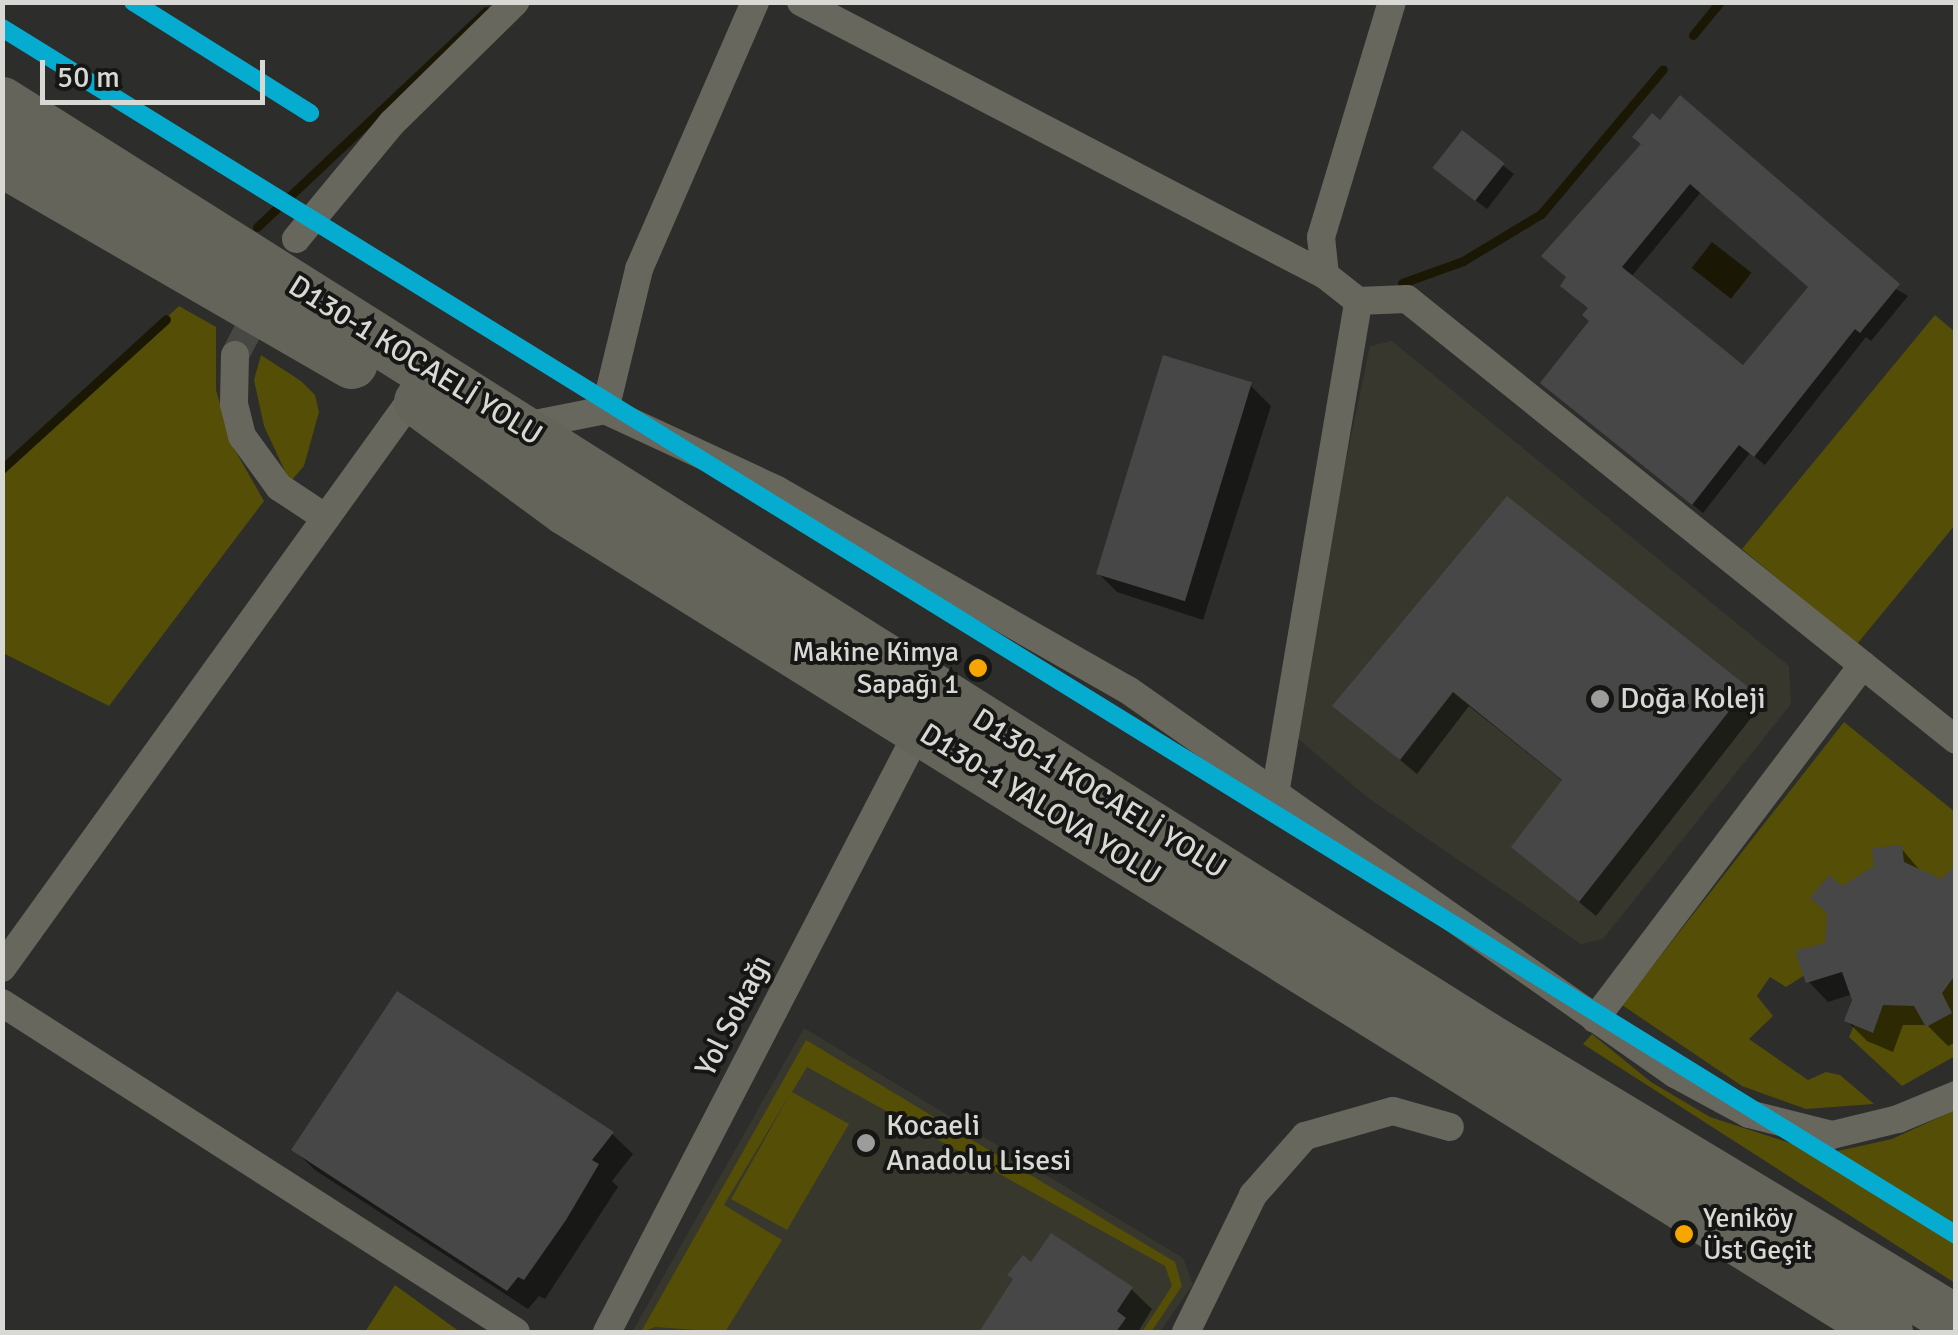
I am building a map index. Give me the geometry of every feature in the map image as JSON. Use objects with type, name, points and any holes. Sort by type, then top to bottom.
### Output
[{"type":"highway","name":"D130-1 KOCAELİ YOLU","points":[[2,103],[1484,1036],[1855,1292],[1956,1322]]},
{"type":"highway","name":"D130-1 YALOVA YOLU","points":[[2,161],[414,397],[567,510],[919,730],[1855,1292]]},
{"type":"street","points":[[296,238],[392,123],[515,2]]},
{"type":"street","points":[[606,410],[639,269],[756,2]]},
{"type":"street","points":[[801,2],[1326,274],[1358,301],[1407,299],[1956,740]]},
{"type":"street","points":[[1326,274],[1322,237],[1392,2]]},
{"type":"street","points":[[1275,794],[1358,301]]},
{"type":"street","points":[[235,355],[234,404],[242,436],[280,488],[326,518]]},
{"type":"street","points":[[2,968],[414,397]]},
{"type":"street","points":[[519,427],[606,410],[776,490],[1128,690],[1595,1019],[1748,1114],[1832,1135],[1898,1119],[1956,1095]]},
{"type":"street","points":[[1595,1019],[1863,666]]},
{"type":"street","name":"Yol Sokağı","points":[[608,1332],[919,730]]},
{"type":"street","points":[[2,1004],[516,1332]]},
{"type":"street","points":[[1186,1332],[1253,1195],[1306,1136],[1393,1111],[1450,1127]]},
{"type":"shaded area","points":[[1712,242],[1751,273],[1731,299],[1692,268]]},
{"type":"shaded area","points":[[179,306],[216,327],[216,390],[232,445],[264,501],[109,706],[3,653],[3,469]]},
{"type":"shaded area","points":[[1935,315],[1955,332],[1955,525],[1857,644],[1742,549]]},
{"type":"shaded area","points":[[1392,341],[1789,666],[1791,704],[1603,939],[1581,944],[1368,798],[1289,731],[1370,346]]},
{"type":"shaded area","points":[[261,355],[301,381],[315,395],[319,412],[304,466],[290,482],[264,426],[254,380]]},
{"type":"shaded area","points":[[1844,722],[1955,812],[1955,1056],[1902,1086],[1849,1037],[1874,978],[1822,964],[1786,987],[1770,977],[1757,996],[1773,1016],[1749,1039],[1808,1080],[1826,1072],[1840,1075],[1874,1104],[1806,1109],[1742,1086],[1622,1005]]},
{"type":"shaded area","name":"Kocaeli Anadolu Lisesi","points":[[804,1028],[1183,1258],[1193,1284],[1160,1332],[632,1332]]},
{"type":"shaded area","points":[[1592,1034],[1651,1082],[1710,1117],[1824,1154],[1892,1139],[1955,1110],[1955,1283],[1583,1044]]},
{"type":"shaded area","points":[[806,1040],[1175,1262],[1182,1286],[1151,1332],[1142,1332],[1172,1286],[1165,1266],[807,1067],[792,1092],[849,1124],[787,1230],[731,1199],[790,1094],[724,1205],[782,1240],[725,1332],[655,1327],[641,1332]]},
{"type":"shaded area","points":[[395,1285],[460,1332],[365,1332]]},
{"type":"building","points":[[1680,95],[1900,284],[1860,333],[1855,329],[1754,457],[1739,445],[1692,505],[1540,383],[1589,321],[1582,315],[1588,308],[1560,286],[1566,277],[1541,256],[1641,144],[1632,137],[1652,113],[1660,120]],"holes":[[[1690,184],[1808,287],[1743,365],[1622,267]]]},
{"type":"building","points":[[1462,130],[1505,163],[1475,201],[1432,168]]},
{"type":"building","points":[[1163,355],[1252,382],[1185,601],[1096,574]]},
{"type":"building","name":"Doğa Koleji","points":[[1507,496],[1748,687],[1579,902],[1511,847],[1562,780],[1453,692],[1400,760],[1332,706]]},
{"type":"building","points":[[1902,845],[1904,862],[1941,879],[1956,865],[1956,974],[1942,993],[1952,1013],[1926,1027],[1914,1006],[1883,1005],[1873,1033],[1844,1021],[1852,1000],[1842,972],[1806,983],[1795,951],[1825,943],[1827,913],[1810,898],[1829,875],[1842,886],[1874,866],[1872,848]]},
{"type":"building","points":[[397,991],[614,1132],[592,1160],[599,1164],[566,1220],[524,1280],[518,1277],[507,1291],[291,1150]]},
{"type":"building","name":"Kocaeli Anadolu Lisesi","points":[[1051,1233],[1133,1287],[1117,1311],[1126,1318],[1116,1332],[979,1332],[1013,1279],[1007,1275],[1023,1255],[1031,1262]]},
{"type":"waterway","points":[[1693,35],[1720,2]]},
{"type":"waterway","points":[[257,227],[486,11]]},
{"type":"waterway","points":[[1402,283],[1463,261],[1541,214],[1663,69]]},
{"type":"waterway","points":[[2,469],[166,319]]},
{"type":"tunnel","points":[[235,355],[296,239]]},
{"type":"transit line","points":[[133,2],[310,113]]},
{"type":"transit line","points":[[2,28],[1956,1235]]},
{"type":"place","name":"Makine Kimya Sapağı 1","points":[[978,668]]},
{"type":"place","name":"Doğa Koleji","points":[[1600,699]]},
{"type":"place","name":"Kocaeli Anadolu Lisesi","points":[[866,1143]]},
{"type":"place","name":"Yeniköy Üst Geçit","points":[[1684,1234]]}]
